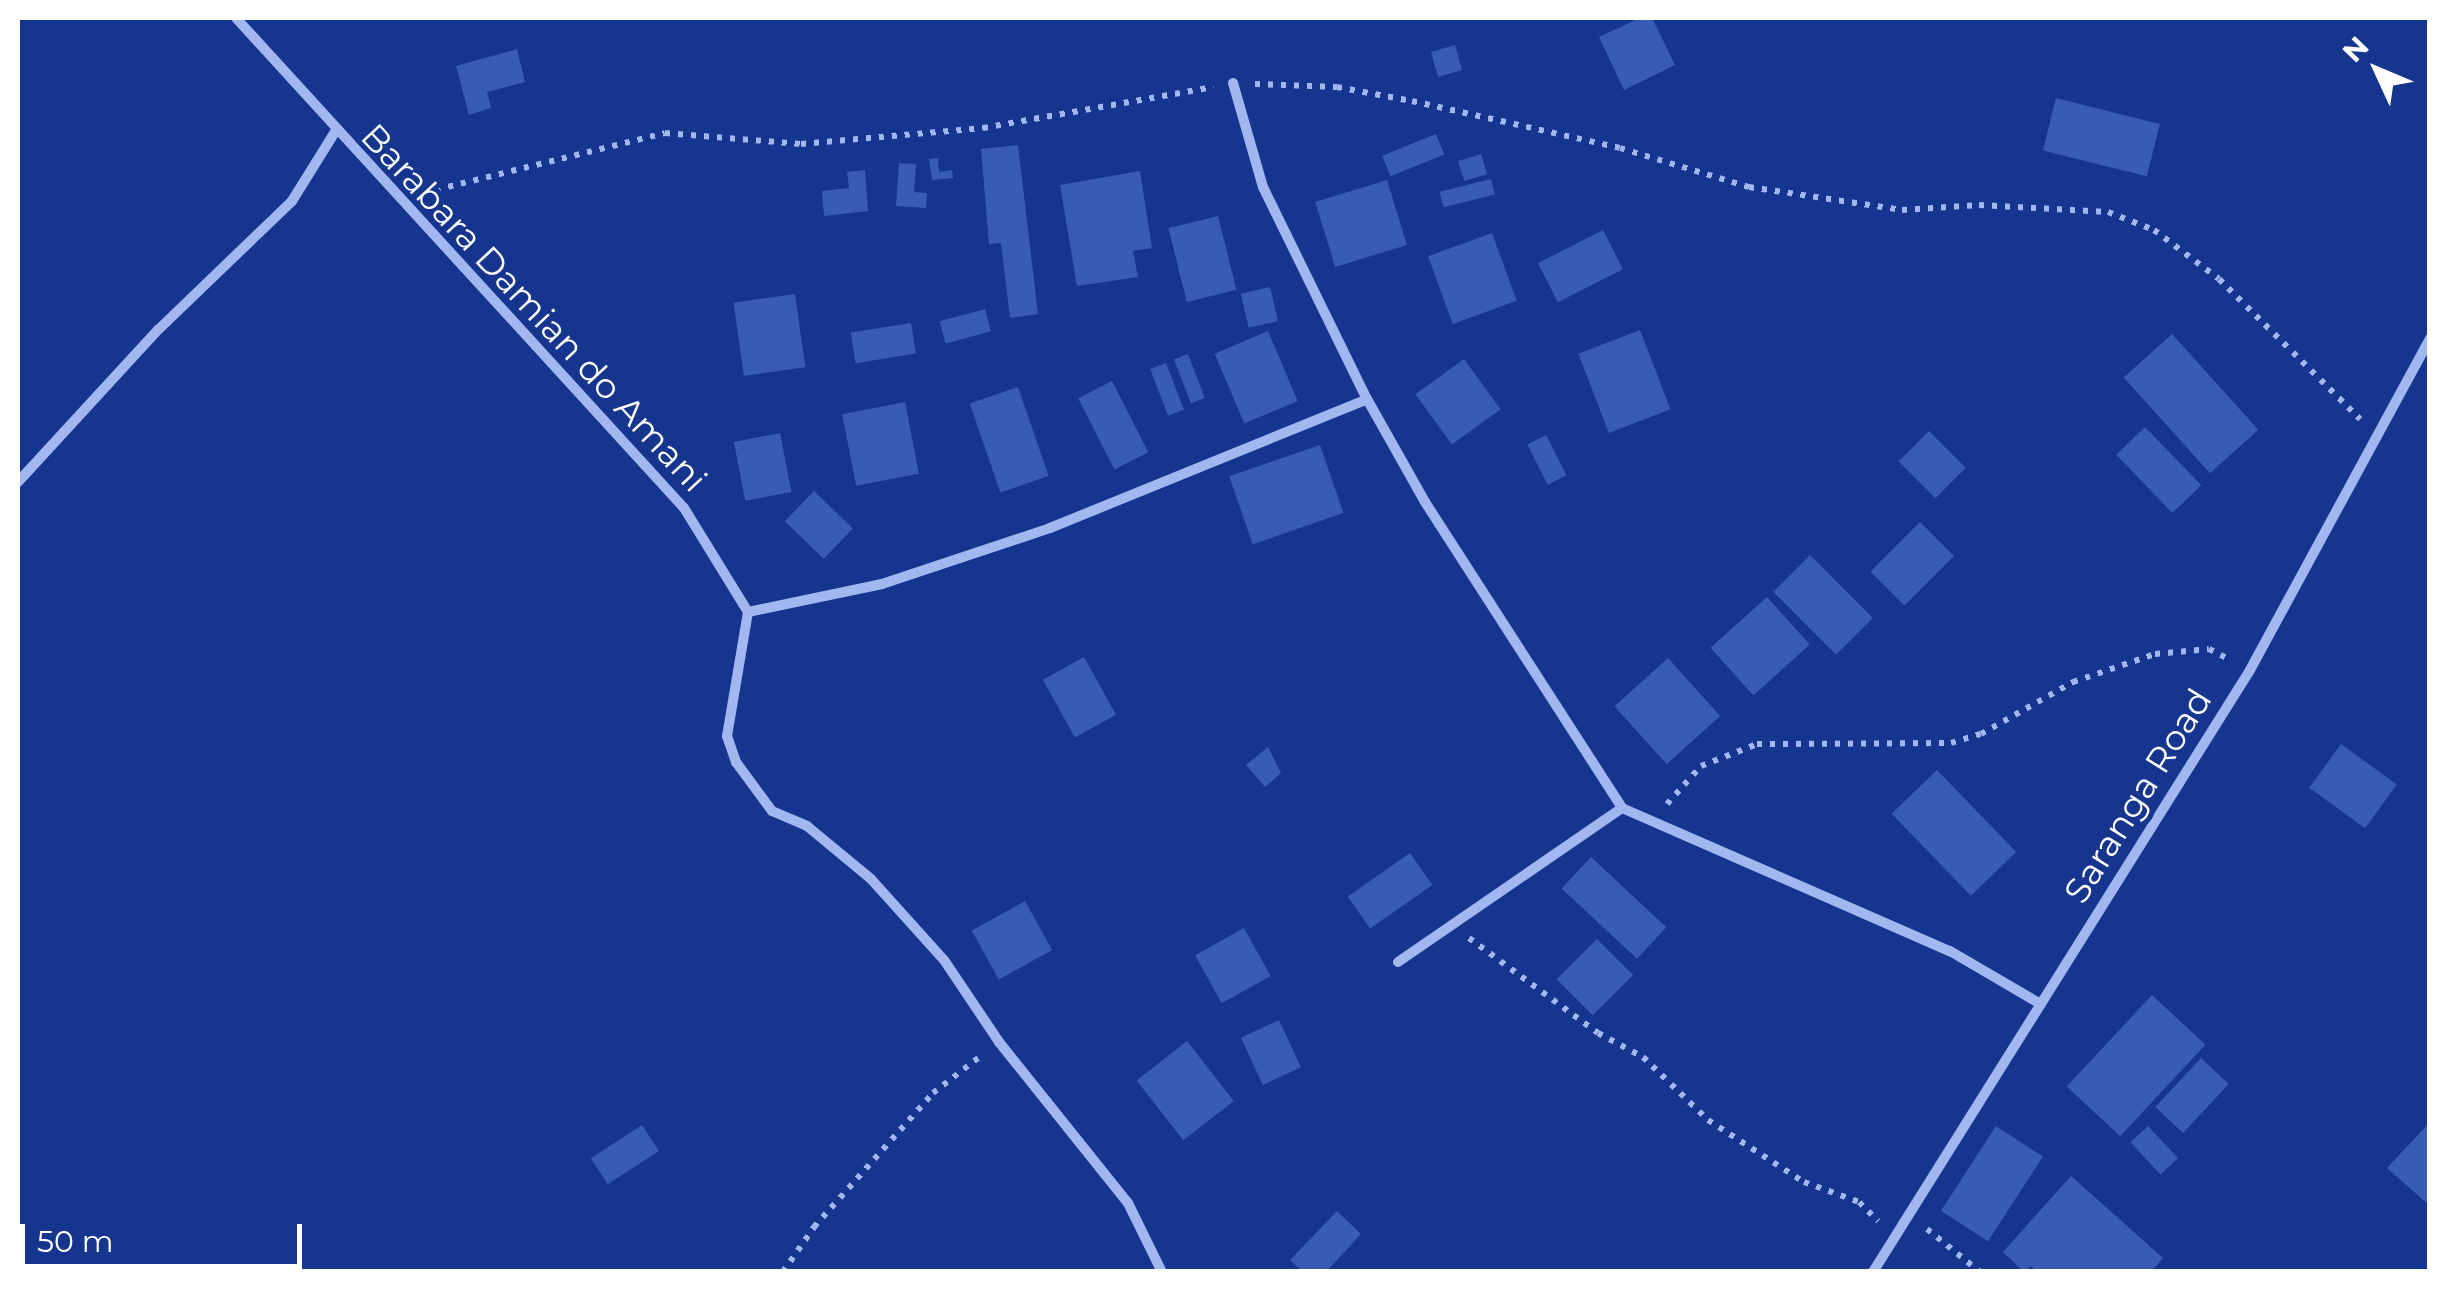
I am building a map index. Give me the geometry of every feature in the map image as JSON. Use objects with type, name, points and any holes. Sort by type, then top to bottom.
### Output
[{"type":"street","name":"Barabara Damian do Amani","points":[[236,18],[335,132],[684,508],[748,612]]},
{"type":"street","points":[[1233,83],[1262,188],[1367,399],[1425,502],[1622,808],[1950,951],[2039,1003]]},
{"type":"street","points":[[18,482],[158,330],[292,202],[335,132]]},
{"type":"street","name":"Saranga Road","points":[[1873,1272],[2250,670],[2430,338]]},
{"type":"street","points":[[1162,1272],[1128,1203],[999,1042],[944,960],[870,879],[808,826],[772,811],[736,762],[727,736],[748,612],[882,584],[1050,528],[1367,399]]},
{"type":"street","points":[[1398,962],[1622,808]]},
{"type":"path","points":[[400,199],[666,133],[800,144],[964,130],[1233,83],[1337,87],[1412,100],[1620,148],[1749,187],[1902,210],[1979,205],[2108,212],[2154,230],[2219,279],[2375,435]]},
{"type":"path","points":[[1653,820],[1701,766],[1757,744],[1951,743],[2012,718],[2073,682],[2155,654],[2208,649],[2250,670]]},
{"type":"path","points":[[1450,928],[1642,1058],[1708,1120],[1804,1182],[1834,1188],[1859,1202],[1895,1237]]},
{"type":"path","points":[[784,1272],[814,1227],[933,1093],[999,1042]]},
{"type":"path","points":[[1910,1215],[1980,1272]]},
{"type":"building","points":[[1640,18],[1652,18],[1675,65],[1624,90],[1599,37]]},
{"type":"building","points":[[1455,45],[1462,70],[1438,77],[1431,52]]},
{"type":"building","points":[[517,49],[525,82],[487,92],[491,108],[469,115],[456,66]]},
{"type":"building","points":[[2056,98],[2160,124],[2147,176],[2043,150]]},
{"type":"building","points":[[1436,134],[1444,154],[1390,176],[1382,156]]},
{"type":"building","points":[[1018,145],[1038,314],[1010,318],[1001,243],[989,244],[981,149]]},
{"type":"building","points":[[1481,154],[1487,174],[1464,181],[1458,161]]},
{"type":"building","points":[[938,158],[939,172],[952,170],[953,178],[932,180],[929,159]]},
{"type":"building","points":[[899,163],[916,164],[914,192],[927,193],[926,208],[896,206]]},
{"type":"building","points":[[865,170],[868,211],[824,216],[822,191],[849,188],[847,172]]},
{"type":"building","points":[[1140,171],[1152,248],[1133,251],[1138,277],[1077,286],[1060,185]]},
{"type":"building","points":[[1491,179],[1495,195],[1443,207],[1440,192]]},
{"type":"building","points":[[1387,180],[1407,245],[1335,267],[1315,202]]},
{"type":"building","points":[[1218,216],[1236,290],[1187,302],[1169,228]]},
{"type":"building","points":[[1603,230],[1623,269],[1558,302],[1538,263]]},
{"type":"building","points":[[1492,233],[1517,301],[1453,324],[1428,256]]},
{"type":"building","points":[[1270,287],[1278,321],[1249,328],[1241,294]]},
{"type":"building","points":[[795,294],[805,367],[744,376],[734,303]]},
{"type":"building","points":[[985,309],[991,331],[946,343],[940,321]]},
{"type":"building","points":[[911,323],[916,354],[856,363],[851,333]]},
{"type":"building","points":[[1640,330],[1670,409],[1609,433],[1578,354]]},
{"type":"building","points":[[1268,331],[1298,401],[1244,424],[1215,354]]},
{"type":"building","points":[[2172,334],[2258,430],[2210,473],[2124,377]]},
{"type":"building","points":[[1188,354],[1205,398],[1191,403],[1174,359]]},
{"type":"building","points":[[1464,359],[1500,409],[1452,444],[1415,394]]},
{"type":"building","points":[[1166,363],[1184,410],[1168,416],[1150,369]]},
{"type":"building","points":[[1112,381],[1148,452],[1114,470],[1078,398]]},
{"type":"building","points":[[1018,387],[1049,476],[1000,492],[970,404]]},
{"type":"building","points":[[905,402],[919,474],[856,486],[842,414]]},
{"type":"building","points":[[2145,427],[2201,485],[2172,513],[2116,455]]},
{"type":"building","points":[[1929,431],[1966,468],[1935,498],[1899,461]]},
{"type":"building","points":[[780,433],[791,492],[745,501],[734,442]]},
{"type":"building","points":[[1546,435],[1566,475],[1548,485],[1527,445]]},
{"type":"building","points":[[1320,445],[1343,513],[1253,544],[1229,476]]},
{"type":"building","points":[[814,491],[853,529],[824,559],[785,521]]},
{"type":"building","points":[[1920,522],[1954,556],[1904,605],[1871,571]]},
{"type":"building","points":[[1810,555],[1873,618],[1836,655],[1773,592]]},
{"type":"building","points":[[1767,597],[1810,645],[1753,695],[1711,648]]},
{"type":"building","points":[[1084,657],[1116,715],[1075,738],[1043,680]]},
{"type":"building","points":[[1668,658],[1720,716],[1667,764],[1614,706]]},
{"type":"building","points":[[2341,744],[2397,785],[2365,828],[2309,788]]},
{"type":"building","points":[[1268,747],[1281,773],[1265,787],[1246,765]]},
{"type":"building","points":[[1937,770],[2016,852],[1971,896],[1892,814]]},
{"type":"building","points":[[1410,853],[1432,885],[1370,929],[1348,897]]},
{"type":"building","points":[[1591,857],[1666,927],[1637,959],[1562,888]]},
{"type":"building","points":[[1025,901],[1052,950],[999,980],[972,931]]},
{"type":"building","points":[[1244,928],[1271,976],[1222,1003],[1195,955]]},
{"type":"building","points":[[1597,939],[1633,975],[1593,1015],[1557,979]]},
{"type":"building","points":[[2152,995],[2205,1045],[2120,1136],[2067,1086]]},
{"type":"building","points":[[1279,1020],[1301,1067],[1263,1085],[1241,1038]]},
{"type":"building","points":[[1187,1041],[1234,1101],[1183,1140],[1137,1080]]},
{"type":"building","points":[[2201,1058],[2229,1084],[2183,1133],[2155,1107]]},
{"type":"building","points":[[2430,1122],[2430,1206],[2387,1168]]},
{"type":"building","points":[[642,1125],[659,1151],[608,1184],[591,1158]]},
{"type":"building","points":[[1996,1126],[2043,1156],[1988,1241],[1941,1211]]},
{"type":"building","points":[[2148,1126],[2178,1158],[2160,1175],[2130,1142]]},
{"type":"building","points":[[2071,1176],[2163,1258],[2151,1272],[2037,1272],[2031,1266],[2024,1272],[2003,1252]]},
{"type":"building","points":[[1337,1211],[1361,1234],[1326,1272],[1303,1272],[1290,1260]]}]
